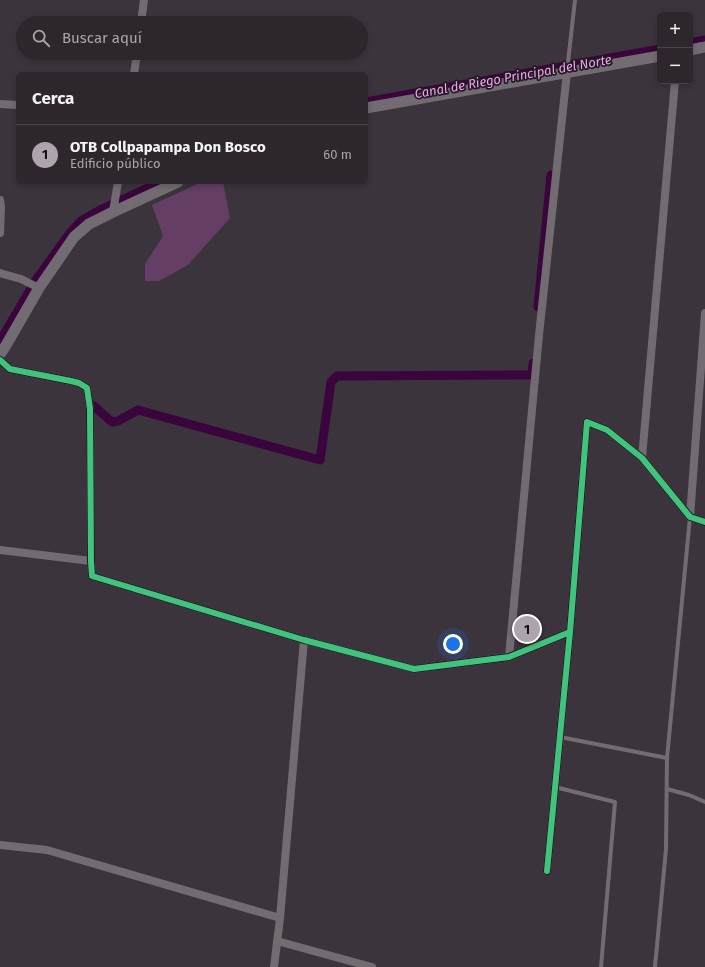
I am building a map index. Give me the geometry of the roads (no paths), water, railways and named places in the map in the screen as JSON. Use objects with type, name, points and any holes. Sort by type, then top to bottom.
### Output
[{"type":"street","points":[[142,16],[144,0]]},
{"type":"street","points":[[693,49],[705,47]]},
{"type":"street","points":[[368,108],[567,69],[657,56]]},
{"type":"street","points":[[134,72],[136,60]]},
{"type":"street","points":[[509,657],[538,343],[567,69]]},
{"type":"street","points":[[642,458],[675,84]]},
{"type":"street","points":[[0,104],[16,105]]},
{"type":"street","points":[[113,210],[118,184]]},
{"type":"street","points":[[0,354],[35,286],[74,237],[90,224],[113,210],[173,184]]},
{"type":"street","points":[[0,200],[0,233]]},
{"type":"street","points":[[0,273],[21,279],[35,286]]},
{"type":"street","points":[[690,517],[705,312]]},
{"type":"street","points":[[0,360],[10,369],[71,381],[79,383],[87,388],[90,409],[90,561],[92,576],[304,640],[414,669],[509,657],[570,632]]},
{"type":"street","points":[[547,871],[570,632],[587,422],[607,430],[642,458],[690,517],[705,522]]},
{"type":"street","points":[[0,550],[90,561]]},
{"type":"street","points":[[274,967],[280,918],[304,640]]},
{"type":"street","points":[[0,845],[47,850],[280,918]]},
{"type":"street","points":[[277,941],[372,967]]},
{"type":"lane","points":[[567,69],[575,0]]},
{"type":"lane","points":[[655,967],[666,849],[667,758],[690,517]]},
{"type":"lane","points":[[560,737],[667,758]]},
{"type":"lane","points":[[555,786],[615,802],[601,967]]},
{"type":"lane","points":[[667,789],[689,795],[705,802]]},
{"type":"waterway","name":"Canal de Riego Principal del Norte","points":[[693,42],[705,40]]},
{"type":"waterway","name":"Canal de Riego Principal del Norte","points":[[368,102],[657,50]]},
{"type":"waterway","points":[[538,307],[551,175]]},
{"type":"waterway","name":"Canal de Riego Principal del Norte","points":[[0,341],[36,280],[70,233],[81,221],[102,209],[157,184]]},
{"type":"waterway","points":[[94,406],[112,422],[118,421],[138,410],[320,460],[331,382],[337,376],[532,375],[533,363]]},
{"type":"place","name":"OTB Collpapampa Don Bosco","points":[[527,629]]}]
